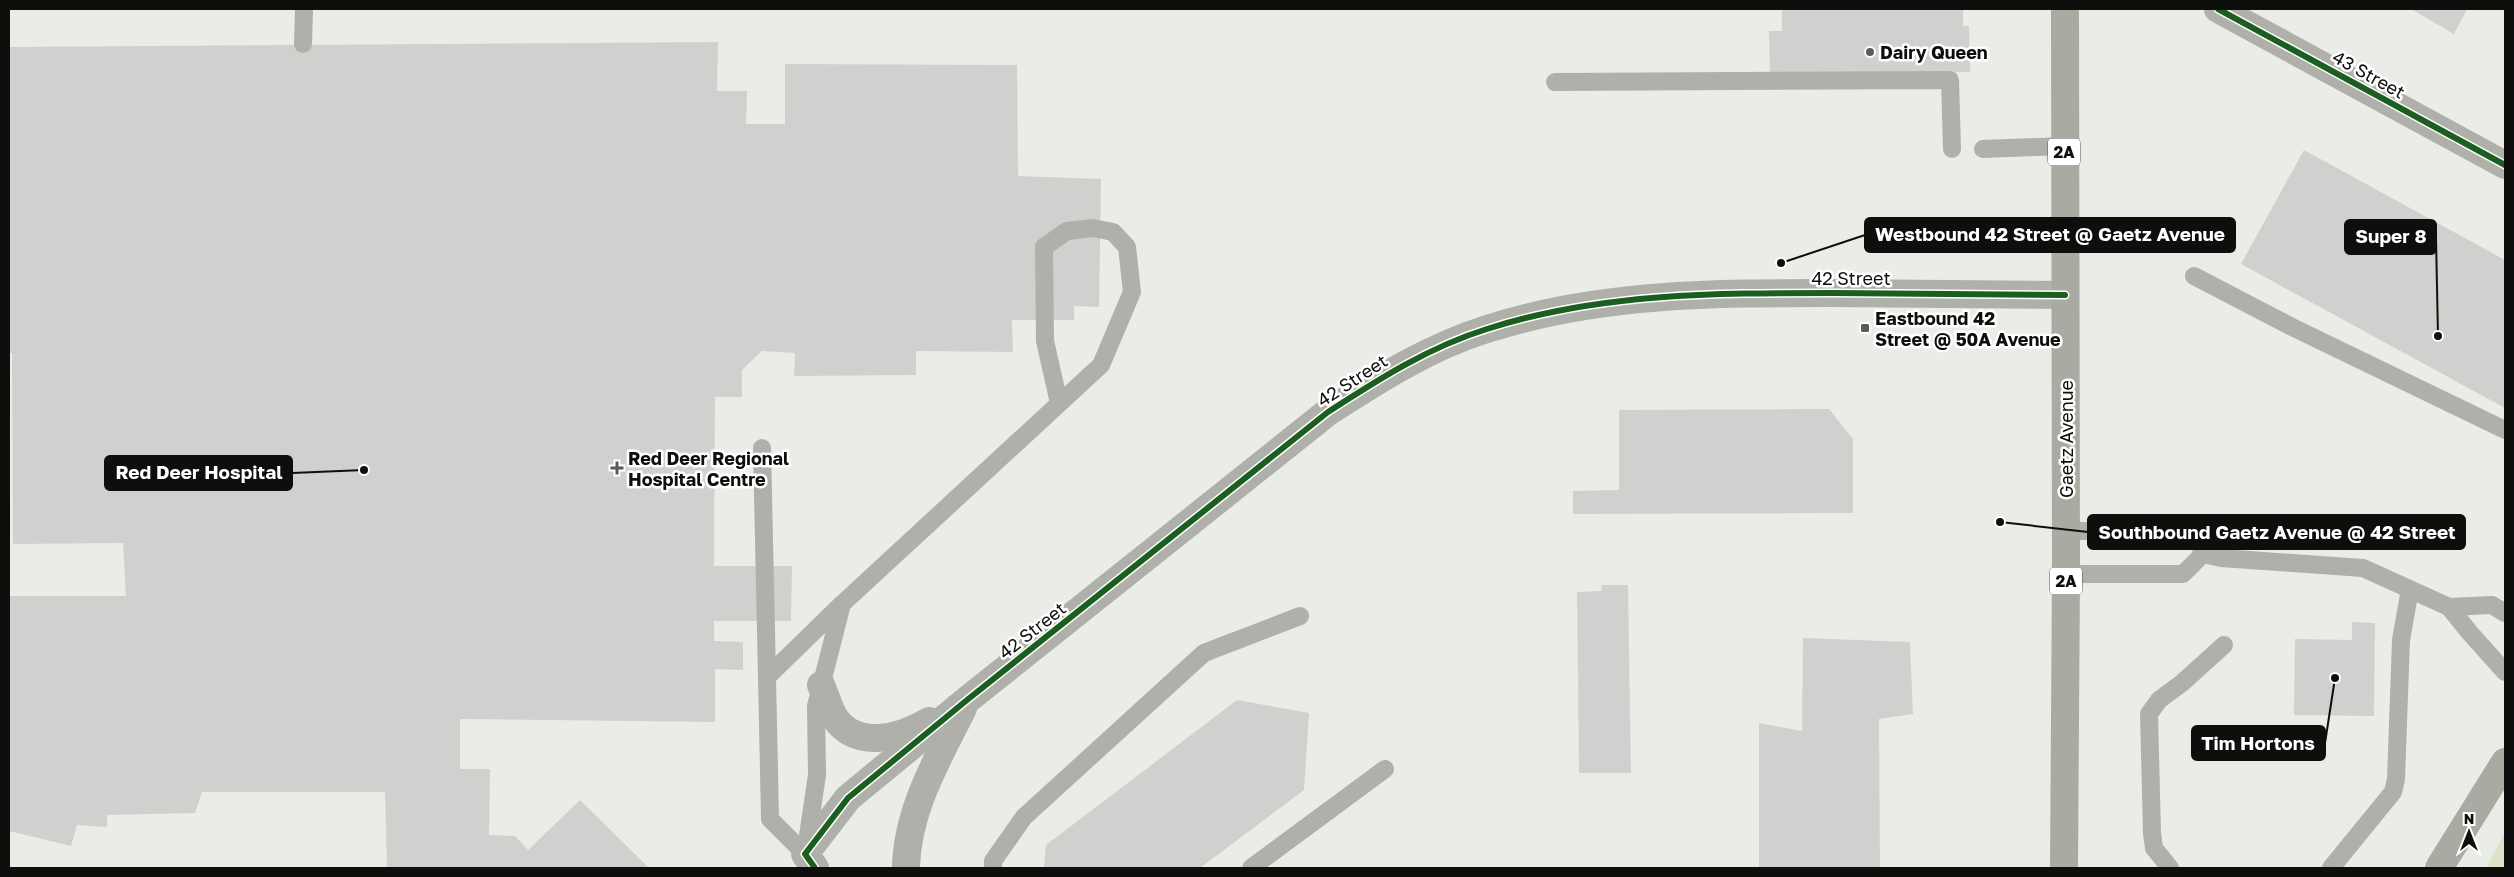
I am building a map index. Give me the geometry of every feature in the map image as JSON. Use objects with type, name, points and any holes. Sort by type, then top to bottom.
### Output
[{"type":"main road","name":"Gaetz Avenue","points":[[2064,868],[2066,574],[2065,9]]},
{"type":"main road","points":[[2439,868],[2505,762]]},
{"type":"street","name":"43 Street","points":[[2218,9],[2505,165]]},
{"type":"street","name":"42 Street","points":[[810,861],[848,798],[967,700],[1328,412],[1382,377],[1427,353],[1486,329],[1572,307],[1661,296],[1721,292],[2065,295]]},
{"type":"street","points":[[821,685],[833,716],[852,734],[862,738],[885,737],[925,724],[967,700]]},
{"type":"street","name":"42 Street","points":[[906,868],[910,830],[922,792],[967,700]]},
{"type":"lane","points":[[303,44],[304,9]]},
{"type":"lane","points":[[1555,82],[1950,80],[1952,149]]},
{"type":"lane","points":[[1983,149],[2064,146]]},
{"type":"lane","points":[[768,677],[842,604],[1102,365],[1132,292],[1127,247],[1114,232],[1093,228],[1067,231],[1044,247],[1045,341],[1059,404]]},
{"type":"lane","points":[[2194,276],[2292,327],[2505,430]]},
{"type":"lane","points":[[762,448],[770,819],[810,861]]},
{"type":"lane","points":[[2066,530],[2197,537],[2203,554]]},
{"type":"lane","points":[[2066,574],[2183,574],[2203,554]]},
{"type":"lane","points":[[2203,554],[2221,558],[2363,568],[2449,607],[2505,672]]},
{"type":"lane","points":[[2330,868],[2392,792],[2396,779],[2401,640],[2410,589]]},
{"type":"lane","points":[[810,861],[817,775],[816,706],[842,604]]},
{"type":"lane","points":[[2449,607],[2492,605],[2505,613]]},
{"type":"lane","points":[[993,868],[993,861],[1024,817],[1204,653],[1300,616]]},
{"type":"lane","points":[[2170,868],[2154,848],[2152,834],[2149,714],[2158,700],[2182,683],[2224,645]]},
{"type":"lane","points":[[1251,868],[1385,768]]},
{"type":"green space","points":[[2505,832],[2505,868],[2486,868]]},
{"type":"building","name":"Dairy Queen","points":[[1782,9],[1963,9],[1963,26],[1969,26],[1970,72],[1770,76],[1769,31],[1782,31]]},
{"type":"building","points":[[2411,9],[2467,9],[2454,34]]},
{"type":"building","name":"Red Deer Regional Hospital Centre","points":[[718,42],[717,91],[747,91],[746,124],[785,124],[785,64],[1017,65],[1018,176],[1101,179],[1099,307],[1074,306],[1074,320],[1012,320],[1013,352],[916,351],[916,375],[794,376],[795,353],[762,351],[742,370],[742,397],[715,397],[714,566],[792,566],[791,621],[714,621],[714,641],[743,642],[743,670],[715,669],[715,722],[460,719],[460,769],[490,769],[489,835],[515,836],[528,850],[580,800],[649,868],[387,868],[385,792],[202,792],[195,813],[107,815],[107,827],[77,825],[71,846],[9,831],[9,596],[126,596],[123,543],[13,544],[12,353],[9,353],[9,47]]},
{"type":"building","points":[[2304,150],[2505,260],[2505,408],[2241,264]]},
{"type":"building","points":[[1829,409],[1853,439],[1853,513],[1573,514],[1573,491],[1619,490],[1619,410]]},
{"type":"building","points":[[1601,585],[1628,585],[1631,773],[1579,773],[1577,592],[1602,591]]},
{"type":"building","points":[[2352,622],[2375,623],[2374,716],[2294,715],[2295,639],[2352,640]]},
{"type":"building","points":[[1803,638],[1910,642],[1913,714],[1879,719],[1880,868],[1759,868],[1759,723],[1802,731]]},
{"type":"building","points":[[1237,700],[1309,713],[1304,790],[1200,868],[1044,868],[1046,845]]},
{"type":"cycle path","points":[[2218,9],[2505,165]]},
{"type":"cycle path","points":[[815,868],[805,854],[848,798],[967,700],[1328,412],[1385,376],[1425,354],[1466,336],[1529,317],[1572,308],[1658,298],[1788,293],[2065,295]]},
{"type":"place","name":"Dairy Queen","points":[[1870,52]]},
{"type":"place","name":"Westbound 42 Street @ Gaetz Avenue","points":[[1781,263]]},
{"type":"place","name":"Eastbound 42 Street @ 50A Avenue","points":[[1865,328]]},
{"type":"place","name":"Super 8","points":[[2438,336]]},
{"type":"place","name":"Red Deer Regional Hospital Centre","points":[[617,468]]},
{"type":"place","name":"Red Deer Hospital","points":[[364,470]]},
{"type":"place","name":"Southbound Gaetz Avenue @ 42 Street","points":[[2000,522]]},
{"type":"place","name":"Tim Hortons","points":[[2335,678]]}]
